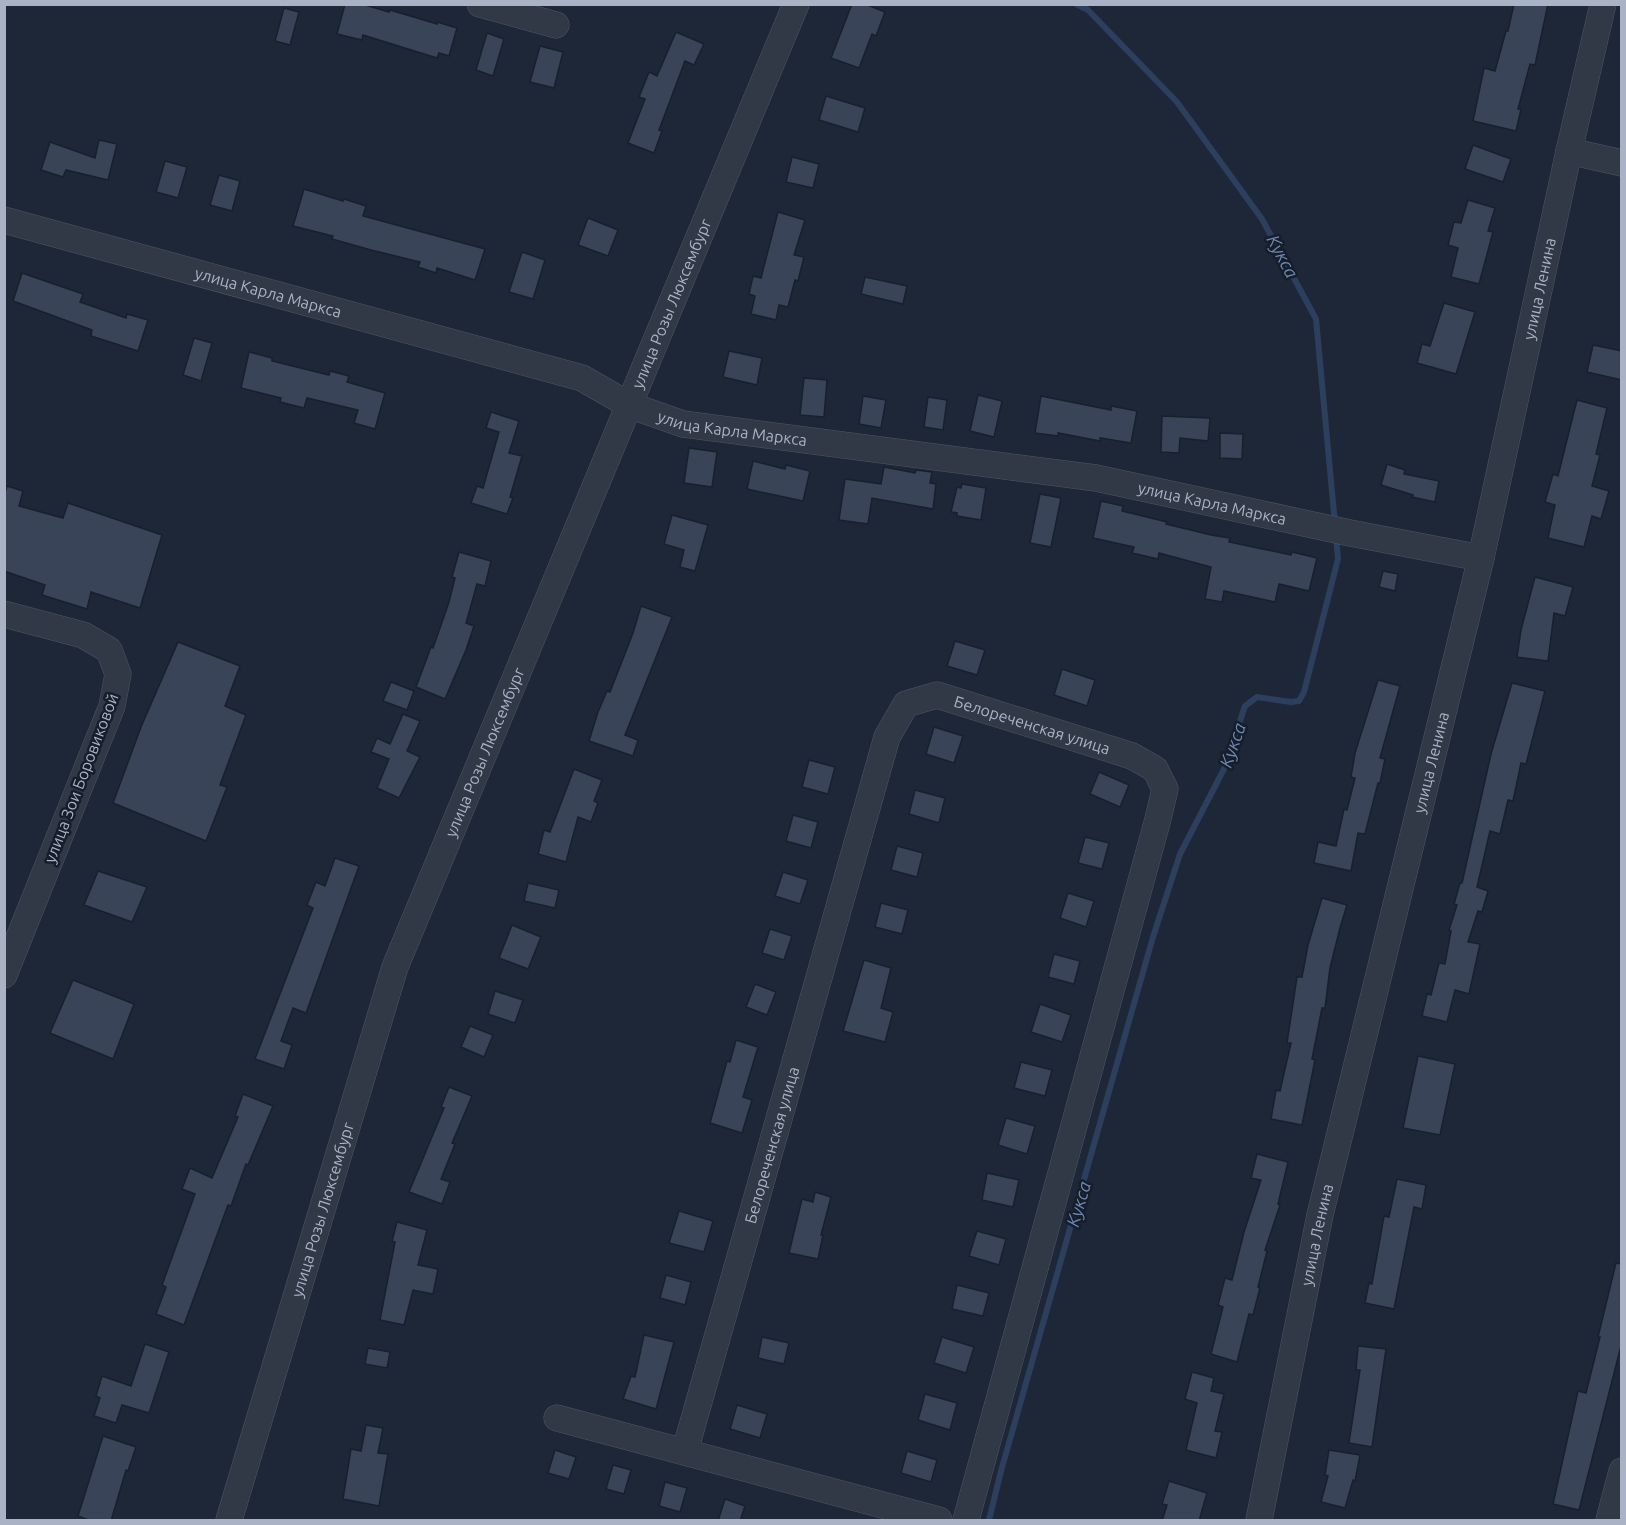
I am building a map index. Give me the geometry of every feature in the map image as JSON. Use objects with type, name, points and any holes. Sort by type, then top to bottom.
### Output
[{"type":"street","points":[[480,4],[556,26]]},
{"type":"street","name":"улица Розы Люксембург","points":[[229,1521],[394,967],[796,4]]},
{"type":"street","name":"улица Ленина","points":[[1259,1521],[1320,1215],[1481,558],[1569,151],[1604,4]]},
{"type":"street","points":[[1569,151],[1622,163]]},
{"type":"street","name":"улица Карла Маркса","points":[[4,220],[582,378],[629,405],[683,424],[1096,478],[1350,533],[1481,558]]},
{"type":"street","name":"улица Зои Боровиковой","points":[[4,614],[83,635],[109,650],[118,674],[112,706],[4,975]]},
{"type":"street","name":"Белореченская улица","points":[[685,1451],[887,737],[906,704],[937,695],[1132,756],[1155,769],[1165,789],[966,1521]]},
{"type":"street","points":[[556,1418],[939,1521]]},
{"type":"street","points":[[1609,1521],[1622,1471]]},
{"type":"building","points":[[345,4],[362,4],[389,12],[390,10],[457,28],[449,56],[439,53],[437,58],[363,35],[362,40],[337,34]]},
{"type":"building","points":[[852,4],[865,4],[885,12],[876,36],[872,34],[859,68],[831,58]]},
{"type":"building","points":[[1514,4],[1548,4],[1535,65],[1530,64],[1518,109],[1521,109],[1516,131],[1473,121],[1484,68],[1495,71]]},
{"type":"building","points":[[284,8],[299,12],[290,45],[275,41]]},
{"type":"building","points":[[676,32],[704,44],[694,65],[685,61],[659,130],[662,131],[654,153],[628,143],[645,99],[639,97],[649,72],[657,76]]},
{"type":"building","points":[[487,33],[504,39],[493,76],[476,70]]},
{"type":"building","points":[[540,46],[563,52],[554,88],[530,82]]},
{"type":"building","points":[[826,96],[865,108],[858,132],[819,120]]},
{"type":"building","points":[[99,140],[117,144],[108,180],[66,170],[63,177],[41,170],[50,142],[95,158]]},
{"type":"building","points":[[1473,145],[1511,159],[1503,182],[1465,169]]},
{"type":"building","points":[[792,157],[819,164],[813,188],[786,182]]},
{"type":"building","points":[[165,161],[187,167],[178,198],[156,192]]},
{"type":"building","points":[[219,175],[240,181],[232,211],[210,205]]},
{"type":"building","points":[[304,189],[366,206],[363,216],[485,249],[475,280],[437,268],[436,273],[418,267],[420,262],[332,239],[333,236],[293,226]]},
{"type":"building","points":[[1468,200],[1495,208],[1488,231],[1493,232],[1479,284],[1451,277],[1458,248],[1448,245],[1454,222],[1461,223]]},
{"type":"building","points":[[778,212],[805,220],[794,255],[804,257],[798,281],[795,280],[788,307],[779,305],[776,320],[751,314],[755,296],[749,294],[753,276],[761,278]]},
{"type":"building","points":[[588,218],[618,230],[608,256],[578,245]]},
{"type":"building","points":[[522,252],[545,260],[533,299],[509,292]]},
{"type":"building","points":[[22,273],[83,294],[80,302],[126,318],[127,314],[148,320],[138,351],[91,336],[92,330],[13,301]]},
{"type":"building","points":[[865,277],[907,286],[903,304],[861,294]]},
{"type":"building","points":[[1444,303],[1475,312],[1456,374],[1417,363],[1422,344],[1430,346]]},
{"type":"building","points":[[194,338],[212,343],[201,381],[183,375]]},
{"type":"building","points":[[1593,345],[1622,351],[1622,380],[1587,372]]},
{"type":"building","points":[[729,351],[762,358],[757,385],[723,377]]},
{"type":"building","points":[[249,352],[272,358],[272,361],[329,375],[330,371],[349,376],[347,382],[385,393],[375,429],[354,423],[358,410],[307,398],[304,408],[280,402],[281,398],[241,388]]},
{"type":"building","points":[[804,378],[827,380],[824,417],[800,415]]},
{"type":"building","points":[[978,395],[1002,401],[994,437],[970,431]]},
{"type":"building","points":[[863,396],[886,400],[881,428],[859,424]]},
{"type":"building","points":[[1041,396],[1111,410],[1111,406],[1137,411],[1131,443],[1100,438],[1100,441],[1058,433],[1058,436],[1035,433]]},
{"type":"building","points":[[928,397],[947,400],[943,430],[924,427]]},
{"type":"building","points":[[1577,400],[1607,408],[1596,454],[1600,455],[1592,486],[1609,491],[1601,519],[1592,516],[1584,547],[1548,538],[1555,505],[1545,502],[1553,474],[1558,476]]},
{"type":"building","points":[[491,412],[519,421],[509,453],[522,456],[510,497],[513,498],[507,514],[471,503],[477,486],[483,488],[499,432],[486,428]]},
{"type":"building","points":[[1162,416],[1210,418],[1208,441],[1180,438],[1179,453],[1161,452]]},
{"type":"building","points":[[1220,433],[1243,434],[1242,459],[1220,458]]},
{"type":"building","points":[[689,448],[717,452],[712,487],[684,483]]},
{"type":"building","points":[[753,461],[785,469],[786,465],[810,471],[803,501],[747,489]]},
{"type":"building","points":[[1387,464],[1405,470],[1404,474],[1439,481],[1435,502],[1412,497],[1413,495],[1381,485]]},
{"type":"building","points":[[884,467],[915,473],[916,470],[932,472],[930,483],[936,484],[933,509],[872,498],[868,524],[839,520],[845,479],[881,484]]},
{"type":"building","points":[[962,484],[986,488],[981,520],[957,516],[957,513],[951,512],[957,487],[961,488]]},
{"type":"building","points":[[7,486],[23,491],[19,506],[63,518],[68,503],[162,535],[140,608],[91,592],[87,609],[42,595],[45,585],[4,571],[4,495]]},
{"type":"building","points":[[1040,494],[1061,498],[1051,547],[1030,543]]},
{"type":"building","points":[[1101,501],[1123,506],[1122,511],[1167,522],[1166,524],[1230,538],[1229,542],[1317,558],[1309,591],[1279,584],[1275,602],[1224,591],[1222,602],[1205,599],[1211,567],[1159,553],[1158,559],[1132,553],[1134,547],[1093,538]]},
{"type":"building","points":[[672,515],[708,525],[695,571],[680,567],[684,550],[664,544]]},
{"type":"building","points":[[459,552],[491,561],[485,586],[477,584],[466,623],[474,626],[445,699],[416,687],[449,602],[455,578],[452,577]]},
{"type":"building","points":[[1383,571],[1398,574],[1395,591],[1379,587]]},
{"type":"building","points":[[1535,577],[1573,587],[1565,616],[1554,613],[1548,661],[1517,657],[1521,630]]},
{"type":"building","points":[[641,606],[672,617],[625,735],[638,740],[633,756],[589,741],[598,712],[607,691],[610,692],[633,633]]},
{"type":"building","points":[[955,641],[985,650],[977,675],[947,666]]},
{"type":"building","points":[[178,642],[240,666],[225,706],[246,715],[220,785],[227,787],[206,841],[113,803],[141,727]]},
{"type":"building","points":[[1062,669],[1095,680],[1087,706],[1054,695]]},
{"type":"building","points":[[1378,680],[1400,686],[1380,758],[1385,759],[1365,834],[1358,833],[1351,871],[1314,863],[1318,842],[1336,846],[1344,809],[1347,810],[1355,778],[1351,777],[1355,753]]},
{"type":"building","points":[[391,682],[414,691],[407,710],[383,701]]},
{"type":"building","points":[[1512,683],[1545,691],[1526,764],[1521,763],[1513,801],[1508,800],[1500,834],[1490,831],[1477,887],[1488,891],[1482,912],[1478,911],[1468,942],[1480,944],[1469,994],[1455,990],[1447,1022],[1422,1016],[1427,994],[1431,995],[1439,963],[1445,964],[1451,931],[1449,930],[1457,905],[1454,904],[1460,883],[1462,883],[1491,754]]},
{"type":"building","points":[[403,714],[420,721],[407,751],[420,757],[399,798],[377,788],[389,759],[371,752],[377,738],[390,744]]},
{"type":"building","points":[[934,727],[963,736],[954,763],[926,754]]},
{"type":"building","points":[[809,760],[835,767],[828,794],[802,787]]},
{"type":"building","points":[[574,769],[602,780],[594,801],[598,803],[591,822],[578,817],[566,862],[538,854],[544,830],[550,832]]},
{"type":"building","points":[[1099,772],[1129,785],[1120,807],[1090,794]]},
{"type":"building","points":[[915,790],[945,798],[939,823],[909,814]]},
{"type":"building","points":[[793,815],[818,822],[811,848],[786,841]]},
{"type":"building","points":[[1085,837],[1109,843],[1102,869],[1078,863]]},
{"type":"building","points":[[897,846],[923,853],[917,877],[891,870]]},
{"type":"building","points":[[335,858],[359,866],[306,1013],[293,1008],[281,1041],[292,1045],[284,1069],[255,1059],[313,908],[307,905],[316,882],[325,886]]},
{"type":"building","points":[[98,871],[147,887],[132,922],[84,905]]},
{"type":"building","points":[[783,872],[808,880],[800,904],[775,896]]},
{"type":"building","points":[[528,883],[559,890],[555,908],[524,901]]},
{"type":"building","points":[[1068,893],[1094,901],[1086,927],[1060,918]]},
{"type":"building","points":[[1322,898],[1347,905],[1330,968],[1325,1008],[1322,1008],[1312,1059],[1315,1060],[1302,1125],[1271,1119],[1276,1090],[1280,1091],[1291,1043],[1287,1043],[1297,977],[1302,977],[1308,945]]},
{"type":"building","points":[[881,903],[908,910],[902,934],[875,927]]},
{"type":"building","points":[[512,925],[541,937],[528,969],[499,958]]},
{"type":"building","points":[[770,929],[792,936],[784,960],[762,953]]},
{"type":"building","points":[[1054,954],[1080,961],[1074,984],[1048,977]]},
{"type":"building","points":[[864,960],[891,968],[881,1008],[893,1012],[885,1042],[843,1031]]},
{"type":"building","points":[[73,980],[134,1004],[113,1059],[50,1033]]},
{"type":"building","points":[[755,984],[776,992],[767,1015],[746,1007]]},
{"type":"building","points":[[495,991],[523,1000],[515,1023],[488,1014]]},
{"type":"building","points":[[1040,1004],[1071,1015],[1062,1042],[1031,1032]]},
{"type":"building","points":[[470,1026],[493,1035],[484,1057],[461,1047]]},
{"type":"building","points":[[736,1040],[758,1047],[743,1097],[752,1100],[742,1133],[710,1123],[727,1061],[730,1062]]},
{"type":"building","points":[[1418,1056],[1455,1064],[1440,1135],[1403,1128]]},
{"type":"building","points":[[1021,1062],[1052,1070],[1045,1096],[1014,1088]]},
{"type":"building","points":[[449,1087],[472,1096],[452,1143],[455,1144],[441,1179],[450,1182],[442,1204],[409,1192],[444,1108],[441,1107]]},
{"type":"building","points":[[243,1094],[273,1106],[248,1165],[246,1164],[231,1206],[228,1205],[184,1325],[156,1314],[166,1287],[162,1285],[195,1194],[182,1189],[190,1168],[212,1178],[238,1117],[235,1116]]},
{"type":"building","points":[[1006,1118],[1035,1126],[1027,1154],[998,1145]]},
{"type":"building","points":[[1257,1154],[1288,1162],[1278,1204],[1280,1205],[1265,1250],[1267,1251],[1258,1287],[1260,1288],[1253,1315],[1249,1314],[1237,1362],[1211,1354],[1223,1307],[1218,1305],[1225,1278],[1232,1280],[1244,1232],[1261,1180],[1251,1178]]},
{"type":"building","points":[[987,1173],[1019,1180],[1013,1207],[982,1200]]},
{"type":"building","points":[[1397,1179],[1426,1185],[1422,1209],[1414,1207],[1394,1309],[1365,1303],[1369,1283],[1372,1284],[1384,1216],[1389,1217]]},
{"type":"building","points":[[815,1192],[831,1197],[821,1235],[823,1235],[818,1259],[789,1253],[802,1199],[813,1202]]},
{"type":"building","points":[[679,1211],[713,1221],[704,1252],[669,1243]]},
{"type":"building","points":[[397,1222],[427,1230],[418,1265],[438,1269],[433,1294],[413,1290],[404,1325],[380,1320]]},
{"type":"building","points":[[977,1231],[1006,1239],[999,1265],[969,1256]]},
{"type":"building","points":[[1616,1263],[1622,1264],[1622,1342],[1579,1510],[1553,1504],[1578,1391],[1586,1393]]},
{"type":"building","points":[[666,1275],[691,1282],[685,1305],[660,1298]]},
{"type":"building","points":[[957,1285],[989,1293],[983,1316],[952,1309]]},
{"type":"building","points":[[644,1335],[674,1342],[656,1409],[623,1399],[631,1376],[635,1377]]},
{"type":"building","points":[[762,1337],[789,1343],[784,1364],[758,1358]]},
{"type":"building","points":[[942,1337],[974,1347],[966,1373],[934,1363]]},
{"type":"building","points":[[145,1344],[169,1352],[149,1413],[122,1405],[116,1423],[94,1416],[100,1398],[96,1396],[102,1376],[131,1386]]},
{"type":"building","points":[[1358,1346],[1386,1349],[1372,1447],[1349,1443],[1360,1370],[1356,1370]]},
{"type":"building","points":[[368,1348],[390,1352],[387,1368],[365,1364]]},
{"type":"building","points":[[1192,1372],[1214,1378],[1211,1391],[1224,1394],[1215,1431],[1222,1432],[1216,1458],[1186,1450],[1197,1403],[1185,1399]]},
{"type":"building","points":[[925,1394],[957,1403],[950,1430],[918,1420]]},
{"type":"building","points":[[737,1405],[767,1414],[760,1438],[730,1429]]},
{"type":"building","points":[[366,1425],[383,1428],[378,1453],[388,1454],[379,1506],[343,1499],[351,1449],[361,1451]]},
{"type":"building","points":[[103,1436],[136,1447],[128,1471],[126,1470],[111,1521],[91,1521],[78,1516]]},
{"type":"building","points":[[555,1450],[576,1457],[569,1479],[548,1473]]},
{"type":"building","points":[[1329,1450],[1360,1455],[1355,1481],[1353,1480],[1345,1508],[1321,1502],[1328,1476],[1325,1475]]},
{"type":"building","points":[[907,1451],[937,1460],[931,1482],[901,1473]]},
{"type":"building","points":[[613,1465],[631,1470],[624,1494],[606,1489]]},
{"type":"building","points":[[1169,1481],[1207,1493],[1199,1521],[1162,1521],[1167,1505],[1162,1504]]},
{"type":"building","points":[[665,1482],[687,1488],[680,1512],[659,1506]]},
{"type":"building","points":[[725,1499],[745,1506],[740,1521],[718,1521]]},
{"type":"waterway","name":"Кукса","points":[[1076,4],[1088,10],[1177,102],[1262,219],[1316,319],[1335,524]]},
{"type":"waterway","name":"Кукса","points":[[989,1520],[1153,937],[1180,854],[1224,769],[1245,706],[1257,697],[1299,701],[1304,692],[1338,559],[1336,537]]}]
